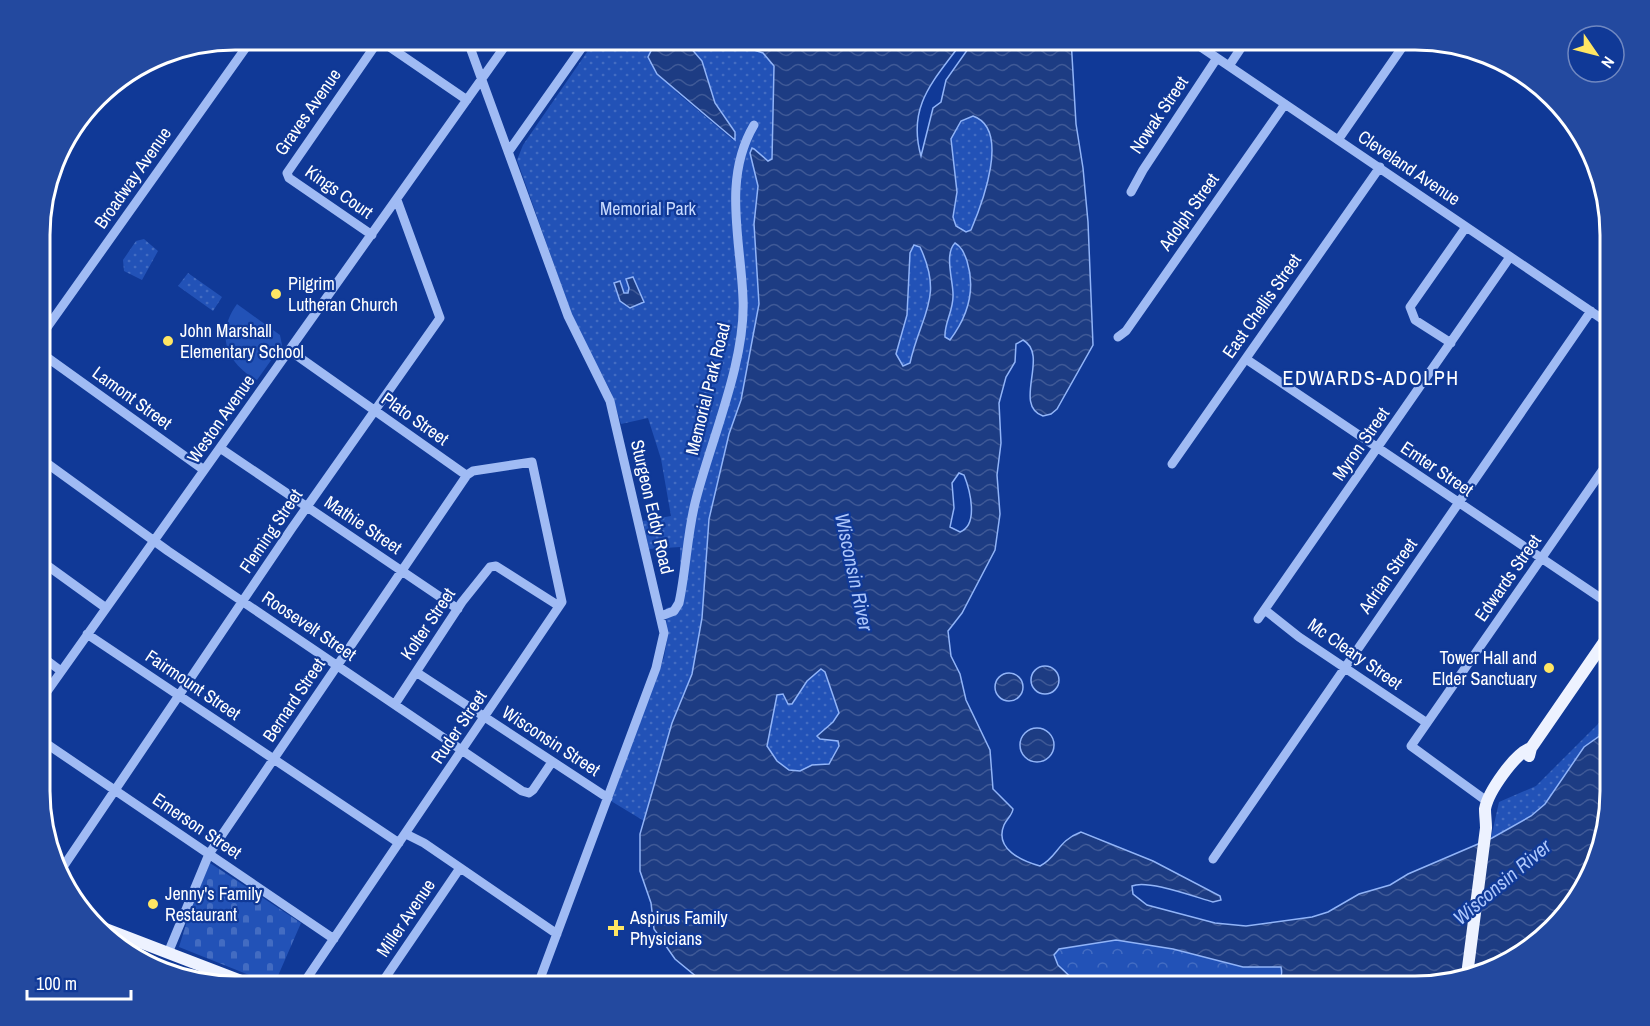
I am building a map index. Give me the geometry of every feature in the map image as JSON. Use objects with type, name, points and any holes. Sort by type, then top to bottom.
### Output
[{"type":"main road","points":[[1486,828],[1503,789],[1528,759],[1531,748],[1600,648]]},
{"type":"main road","points":[[1468,968],[1488,802],[1505,772],[1522,752],[1531,748]]},
{"type":"main road","points":[[117,933],[229,976]]},
{"type":"street","name":"Broadway Avenue","points":[[50,323],[244,50]]},
{"type":"street","name":"Graves Avenue","points":[[287,175],[289,168],[370,50]]},
{"type":"street","points":[[394,50],[467,100]]},
{"type":"street","name":"Sturgeon Eddy Road","points":[[472,50],[569,319],[613,410],[664,637],[658,660],[608,798],[541,976]]},
{"type":"street","name":"Weston Avenue","points":[[50,687],[502,50]]},
{"type":"street","points":[[509,151],[580,50]]},
{"type":"street","name":"Cleveland Avenue","points":[[1205,50],[1600,317]]},
{"type":"street","points":[[1229,66],[1240,50]]},
{"type":"street","points":[[1338,140],[1400,50]]},
{"type":"street","name":"Nowak Street","points":[[1131,192],[1217,58]]},
{"type":"street","name":"Adolph Street","points":[[1118,337],[1126,331],[1285,104]]},
{"type":"street","name":"Memorial Park Road","points":[[661,616],[673,612],[679,603],[694,505],[722,414],[740,335],[743,298],[735,196],[742,151],[754,125]]},
{"type":"street","name":"East Chellis Street","points":[[1172,464],[1380,167]]},
{"type":"street","name":"Kings Court","points":[[287,175],[372,235]]},
{"type":"street","name":"Fleming Street","points":[[65,864],[306,508],[440,318],[397,200]]},
{"type":"street","points":[[1451,343],[1415,320],[1410,307],[1466,227]]},
{"type":"street","name":"Myron Street","points":[[1258,619],[1510,257]]},
{"type":"street","name":"Adrian Street","points":[[1213,859],[1591,311]]},
{"type":"street","name":"Plato Street","points":[[290,351],[466,475]]},
{"type":"street","name":"Lamont Street","points":[[50,359],[204,470]]},
{"type":"street","name":"Emter Street","points":[[1246,359],[1600,598]]},
{"type":"street","name":"Mathie Street","points":[[220,448],[458,609]]},
{"type":"street","points":[[466,475],[473,471],[532,462],[559,586],[562,602],[559,606]]},
{"type":"street","name":"Roosevelt Street","points":[[50,466],[154,541],[462,751],[528,793],[533,790],[552,762]]},
{"type":"street","name":"Edwards Street","points":[[1488,802],[1411,746],[1600,474]]},
{"type":"street","name":"Bernard Street","points":[[168,952],[209,854],[466,475]]},
{"type":"street","name":"Kolter Street","points":[[395,704],[458,609],[492,566],[508,572],[559,606]]},
{"type":"street","points":[[50,568],[106,608]]},
{"type":"street","name":"Ruder Street","points":[[309,976],[559,606]]},
{"type":"street","name":"Mc Cleary Street","points":[[1265,610],[1344,668],[1427,723]]},
{"type":"street","name":"Fairmount Street","points":[[87,634],[399,843]]},
{"type":"street","points":[[50,663],[61,671]]},
{"type":"street","name":"Wisconsin Street","points":[[416,672],[608,798]]},
{"type":"street","name":"Emerson Street","points":[[50,746],[334,939]]},
{"type":"street","points":[[406,834],[557,934]]},
{"type":"street","name":"Miller Avenue","points":[[386,976],[460,868]]},
{"type":"green space","name":"Memorial Park","points":[[588,50],[653,50],[676,92],[733,140],[735,132],[715,103],[702,61],[692,50],[754,50],[763,53],[774,66],[772,159],[768,161],[750,153],[758,186],[754,224],[759,304],[741,400],[729,434],[709,519],[702,618],[692,674],[672,723],[644,821],[611,801],[664,657],[667,640],[666,608],[671,607],[677,594],[680,578],[680,547],[649,549],[643,521],[671,516],[661,459],[648,418],[621,424],[611,392],[575,324],[517,160],[523,145]]},
{"type":"green space","points":[[973,116],[984,124],[990,136],[992,151],[981,203],[971,230],[966,232],[956,226],[953,217],[957,192],[951,139],[961,121]]},
{"type":"green space","points":[[144,239],[158,251],[142,280],[124,271],[123,260],[136,241]]},
{"type":"green space","points":[[955,243],[964,253],[971,282],[966,312],[950,340],[945,337],[945,332],[953,300],[950,254]]},
{"type":"green space","points":[[913,245],[920,247],[927,265],[930,293],[910,363],[902,366],[896,354],[907,315],[910,253]]},
{"type":"green space","points":[[188,273],[222,297],[213,311],[178,286]]},
{"type":"green space","points":[[237,304],[280,335],[282,345],[257,380],[238,365],[227,347],[226,326]]},
{"type":"green space","points":[[821,669],[825,672],[839,713],[833,722],[817,736],[820,739],[838,741],[839,746],[829,764],[812,765],[800,771],[789,770],[777,761],[767,746],[777,695],[783,694],[792,704],[807,681]]},
{"type":"green space","points":[[1600,722],[1600,736],[1584,747],[1545,804],[1531,816],[1491,838],[1499,802],[1536,786]]},
{"type":"green space","points":[[210,863],[301,923],[278,976],[252,976],[179,947],[191,908]]},
{"type":"green space","points":[[1116,940],[1173,949],[1243,967],[1282,967],[1282,976],[1068,976],[1054,958],[1058,949]]},
{"type":"green space","points":[[147,953],[195,972],[175,967]]},
{"type":"water","points":[[652,50],[692,50],[702,61],[715,103],[735,132],[735,140],[657,74],[648,57]]},
{"type":"water","name":"Wisconsin River","points":[[754,50],[956,50],[935,79],[921,106],[917,137],[921,156],[933,108],[941,102],[946,80],[967,50],[1072,50],[1076,124],[1088,222],[1093,345],[1057,409],[1043,416],[1034,410],[1031,402],[1033,357],[1030,347],[1023,340],[1016,344],[1015,362],[1006,377],[999,403],[1001,443],[997,475],[1000,514],[995,550],[962,613],[948,631],[951,656],[960,674],[966,700],[990,750],[993,789],[1013,809],[1002,833],[1006,847],[1025,861],[1040,866],[1051,858],[1062,844],[1081,832],[1153,861],[1220,896],[1221,900],[1213,902],[1148,885],[1132,886],[1133,894],[1147,905],[1215,923],[1246,926],[1312,917],[1328,912],[1359,894],[1390,885],[1408,874],[1492,838],[1531,816],[1545,804],[1584,747],[1600,736],[1600,803],[1591,851],[1569,894],[1537,930],[1508,952],[1486,962],[1451,973],[1427,976],[1281,976],[1281,967],[1243,967],[1173,949],[1116,940],[1059,949],[1054,955],[1058,965],[1070,976],[696,976],[675,959],[654,929],[651,903],[640,871],[640,834],[672,723],[692,674],[702,618],[709,519],[729,434],[741,400],[759,304],[754,224],[758,186],[750,153],[752,148],[768,161],[772,159],[774,66],[763,53]],"holes":[[[973,116],[984,124],[990,136],[992,151],[981,203],[971,230],[966,232],[956,226],[953,217],[957,192],[951,139],[961,121]],[[955,243],[962,250],[967,261],[971,282],[966,312],[950,340],[945,337],[945,332],[953,300],[950,254]],[[914,245],[920,247],[927,265],[930,293],[910,363],[903,366],[896,354],[907,315],[910,253]],[[959,473],[964,475],[969,489],[971,515],[966,528],[960,532],[950,527],[954,508],[952,483]],[[821,669],[825,672],[839,713],[833,722],[817,736],[820,739],[838,741],[839,746],[829,764],[812,765],[800,771],[789,770],[777,761],[767,746],[777,695],[783,694],[788,704],[792,704],[807,681]]]},
{"type":"water","points":[[633,277],[644,302],[630,308],[620,301],[614,283],[620,281],[624,293],[628,293],[626,279]]},
{"type":"water","points":[[1045,666],[1055,670],[1059,680],[1055,690],[1045,694],[1035,690],[1031,680],[1035,670]]},
{"type":"water","points":[[1009,673],[1019,677],[1023,687],[1019,697],[1009,701],[999,697],[995,687],[999,677]]},
{"type":"water","points":[[1037,728],[1049,733],[1054,745],[1049,757],[1037,762],[1025,757],[1020,745],[1025,733]]},
{"type":"place","name":"Pilgrim Lutheran Church","points":[[276,294]]},
{"type":"place","name":"John Marshall Elementary School","points":[[168,341]]},
{"type":"place","name":"Tower Hall and Elder Sanctuary","points":[[1549,668]]},
{"type":"place","name":"Jenny's Family Restaurant","points":[[153,904]]},
{"type":"place","name":"Aspirus Family Physicians","points":[[616,928]]},
{"type":"district","name":"EDWARDS-ADOLPH","points":[[1371,378]]}]
